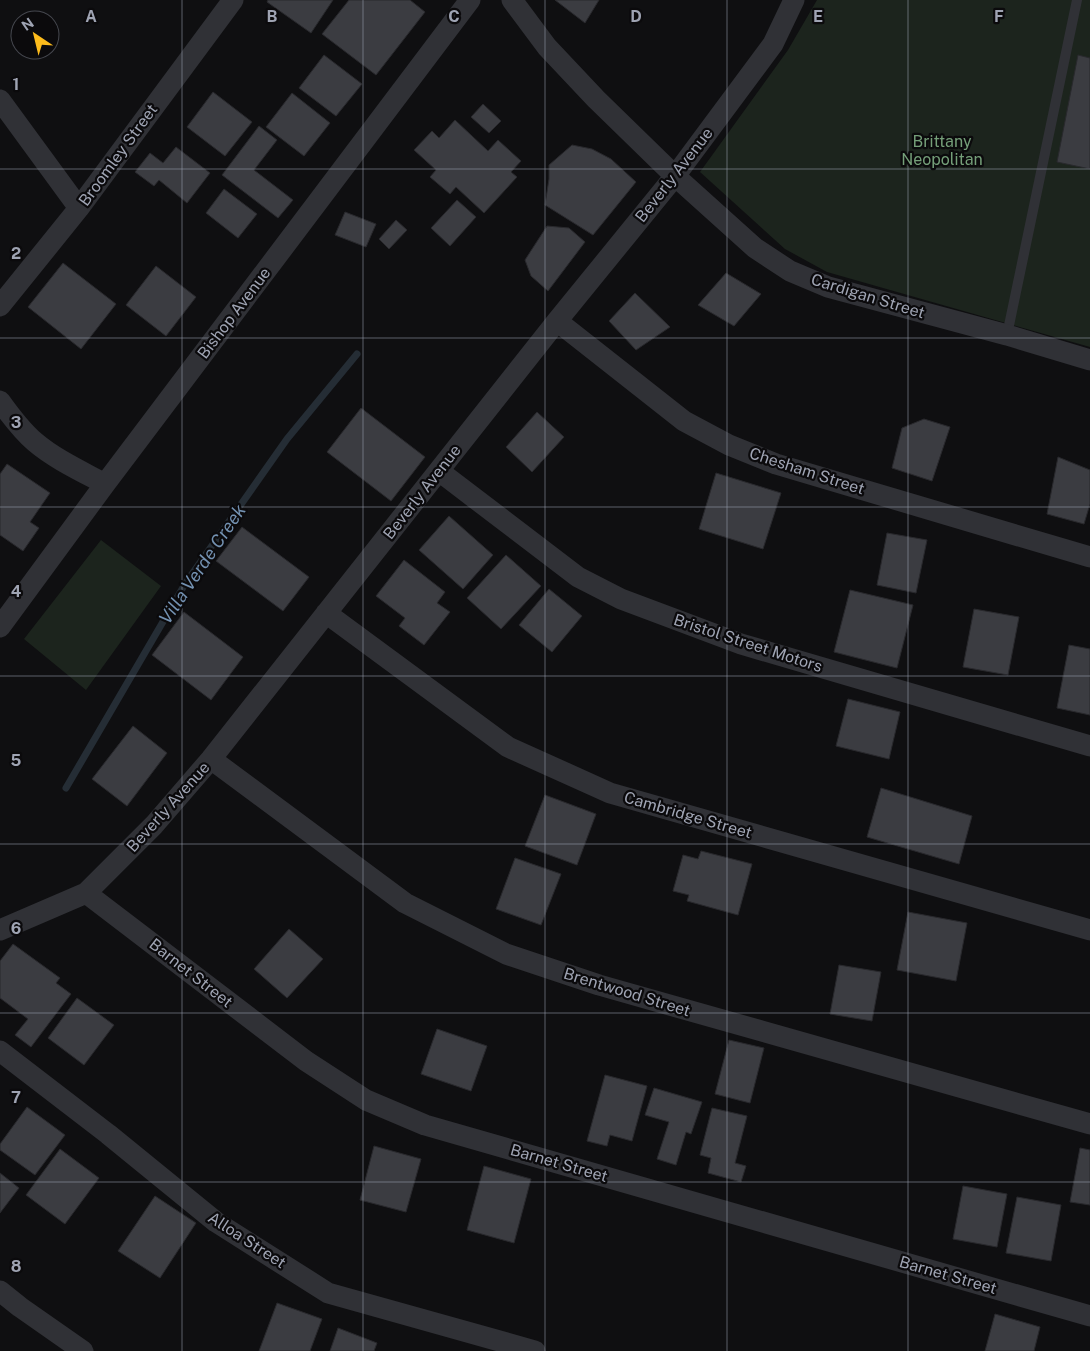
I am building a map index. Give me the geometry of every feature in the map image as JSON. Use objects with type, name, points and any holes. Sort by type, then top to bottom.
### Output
[{"type":"street","name":"Broomley Street","points":[[0,306],[79,208],[233,0]]},
{"type":"street","name":"Bishop Avenue","points":[[0,627],[104,484],[470,0]]},
{"type":"street","name":"Cardigan Street","points":[[512,0],[547,47],[596,99],[675,176],[755,248],[790,271],[828,287],[1090,360]]},
{"type":"street","name":"Beverly Avenue","points":[[0,930],[86,893],[154,825],[211,759],[557,321],[675,176],[773,44],[794,0]]},
{"type":"street","points":[[0,100],[79,208]]},
{"type":"street","name":"Chesham Street","points":[[557,321],[684,421],[729,445],[776,464],[1090,557]]},
{"type":"street","points":[[0,400],[12,418],[35,442],[63,462],[104,484]]},
{"type":"street","name":"Bristol Street Motors","points":[[439,471],[578,577],[622,599],[741,644],[1090,746]]},
{"type":"street","name":"Cambridge Street","points":[[326,613],[508,747],[610,792],[1090,930]]},
{"type":"street","name":"Brentwood Street","points":[[211,759],[405,903],[506,954],[599,985],[1090,1124]]},
{"type":"street","name":"Barnet Street","points":[[86,893],[306,1061],[366,1100],[425,1125],[1090,1316]]},
{"type":"street","name":"Alloa Street","points":[[0,1051],[108,1134],[216,1222],[328,1293],[535,1351]]},
{"type":"street","points":[[0,1292],[83,1351]]},
{"type":"lane","points":[[1007,336],[1076,0]]},
{"type":"green space","name":"Brittany Neopolitan","points":[[817,0],[1090,0],[1090,347],[827,272],[785,249],[700,172],[788,50]]},
{"type":"green space","points":[[101,540],[161,586],[86,690],[24,639]]},
{"type":"building","points":[[268,0],[333,0],[311,33],[267,2]]},
{"type":"building","points":[[349,0],[410,0],[425,12],[376,75],[322,34]]},
{"type":"building","points":[[555,0],[599,0],[585,23]]},
{"type":"building","points":[[324,55],[362,84],[336,116],[299,88]]},
{"type":"building","points":[[1078,55],[1090,58],[1090,169],[1057,162]]},
{"type":"building","points":[[213,92],[252,122],[225,156],[187,127]]},
{"type":"building","points":[[292,93],[330,123],[304,156],[266,127]]},
{"type":"building","points":[[483,104],[501,121],[489,133],[471,117]]},
{"type":"building","points":[[455,120],[488,151],[498,140],[521,161],[511,172],[517,177],[484,213],[456,187],[450,194],[430,177],[436,170],[414,150],[432,131],[439,138]]},
{"type":"building","points":[[259,126],[277,140],[254,170],[293,200],[278,218],[222,175]]},
{"type":"building","points":[[572,145],[592,149],[611,159],[636,182],[593,235],[545,205],[549,165]]},
{"type":"building","points":[[176,147],[210,173],[187,203],[159,180],[154,186],[135,172],[150,153],[163,163]]},
{"type":"building","points":[[224,189],[257,214],[238,238],[206,213]]},
{"type":"building","points":[[457,200],[476,217],[450,246],[431,228]]},
{"type":"building","points":[[345,212],[376,224],[366,247],[335,235]]},
{"type":"building","points":[[396,220],[407,230],[389,249],[379,239]]},
{"type":"building","points":[[547,226],[569,228],[585,242],[548,291],[531,276],[525,260]]},
{"type":"building","points":[[63,263],[116,304],[81,349],[28,307]]},
{"type":"building","points":[[156,266],[196,297],[166,336],[126,305]]},
{"type":"building","points":[[726,273],[761,294],[734,326],[698,305]]},
{"type":"building","points":[[635,293],[670,327],[636,350],[609,321]]},
{"type":"building","points":[[361,408],[425,457],[391,501],[327,452]]},
{"type":"building","points":[[537,412],[564,437],[532,472],[506,447]]},
{"type":"building","points":[[924,419],[950,427],[932,481],[892,468],[902,428]]},
{"type":"building","points":[[1058,457],[1090,470],[1090,504],[1084,524],[1047,514]]},
{"type":"building","points":[[7,464],[50,493],[30,522],[39,528],[23,551],[0,535],[0,474]]},
{"type":"building","points":[[716,473],[781,493],[763,549],[699,529]]},
{"type":"building","points":[[449,516],[493,555],[463,589],[419,550]]},
{"type":"building","points":[[242,527],[309,577],[283,611],[216,561]]},
{"type":"building","points":[[887,533],[927,540],[916,593],[877,585]]},
{"type":"building","points":[[506,555],[541,586],[501,629],[467,598]]},
{"type":"building","points":[[404,560],[445,592],[437,603],[450,612],[424,645],[399,626],[405,618],[376,596]]},
{"type":"building","points":[[549,589],[582,616],[552,652],[519,625]]},
{"type":"building","points":[[850,590],[913,605],[897,668],[834,652]]},
{"type":"building","points":[[974,609],[1019,617],[1008,675],[963,667]]},
{"type":"building","points":[[184,612],[243,657],[211,700],[152,655]]},
{"type":"building","points":[[1069,645],[1090,649],[1090,715],[1057,708]]},
{"type":"building","points":[[848,699],[900,712],[889,759],[836,746]]},
{"type":"building","points":[[133,726],[167,753],[127,806],[92,779]]},
{"type":"building","points":[[881,788],[972,816],[959,864],[867,837]]},
{"type":"building","points":[[545,795],[596,814],[577,865],[525,846]]},
{"type":"building","points":[[701,851],[752,864],[738,915],[687,901],[689,895],[673,891],[683,855],[698,859]]},
{"type":"building","points":[[515,858],[561,874],[541,925],[496,909]]},
{"type":"building","points":[[908,912],[967,923],[956,981],[897,970]]},
{"type":"building","points":[[289,929],[323,959],[287,998],[254,969]]},
{"type":"building","points":[[13,944],[60,978],[56,983],[71,994],[31,1047],[15,1035],[28,1019],[0,998],[0,961]]},
{"type":"building","points":[[839,965],[881,972],[872,1021],[830,1014]]},
{"type":"building","points":[[77,998],[114,1025],[84,1065],[48,1038]]},
{"type":"building","points":[[437,1029],[487,1046],[471,1091],[421,1074]]},
{"type":"building","points":[[729,1040],[764,1048],[750,1103],[715,1094]]},
{"type":"building","points":[[605,1075],[647,1086],[632,1141],[610,1135],[607,1146],[587,1141]]},
{"type":"building","points":[[654,1088],[702,1102],[691,1134],[686,1132],[676,1165],[657,1159],[669,1122],[645,1115]]},
{"type":"building","points":[[27,1107],[65,1135],[35,1175],[0,1150],[0,1144]]},
{"type":"building","points":[[712,1108],[747,1116],[735,1163],[746,1166],[741,1182],[708,1173],[711,1158],[700,1155]]},
{"type":"building","points":[[374,1146],[421,1159],[406,1212],[360,1200]]},
{"type":"building","points":[[1080,1148],[1090,1150],[1090,1205],[1070,1202]]},
{"type":"building","points":[[60,1149],[99,1178],[65,1224],[26,1195]]},
{"type":"building","points":[[484,1166],[531,1179],[514,1243],[467,1230]]},
{"type":"building","points":[[0,1173],[19,1188],[0,1213]]},
{"type":"building","points":[[963,1186],[1007,1194],[997,1247],[953,1239]]},
{"type":"building","points":[[155,1196],[196,1223],[160,1278],[118,1251]]},
{"type":"building","points":[[1017,1197],[1061,1205],[1051,1261],[1006,1253]]},
{"type":"building","points":[[277,1303],[322,1319],[310,1351],[259,1351]]},
{"type":"building","points":[[995,1314],[1040,1327],[1034,1351],[985,1351]]},
{"type":"building","points":[[338,1328],[377,1343],[374,1351],[330,1351]]},
{"type":"waterway","name":"Villa Verde Creek","points":[[66,788],[185,584],[287,439],[357,354]]}]
